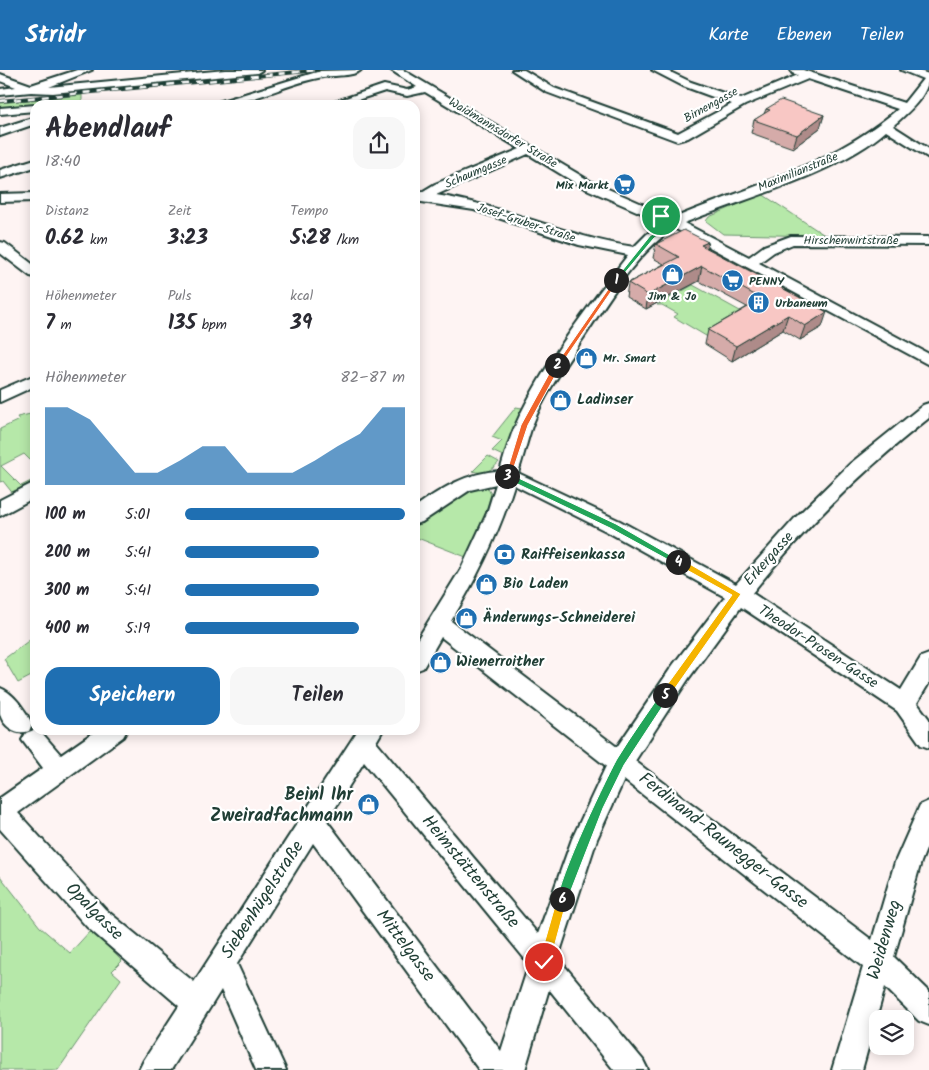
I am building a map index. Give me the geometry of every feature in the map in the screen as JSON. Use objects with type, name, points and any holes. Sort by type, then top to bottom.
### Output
[{"type":"street","points":[[0,76],[31,89],[87,70]]},
{"type":"street","points":[[0,92],[31,89],[53,90],[257,70]]},
{"type":"street","points":[[235,100],[320,74],[356,70]]},
{"type":"street","name":"Waidmannsdorfer Straße","points":[[396,70],[531,149],[586,184],[673,223],[929,360]]},
{"type":"street","name":"Birnengasse","points":[[517,70],[550,90],[674,137],[684,136],[741,103],[808,75]]},
{"type":"street","points":[[657,70],[687,84],[741,103]]},
{"type":"street","points":[[792,70],[907,108]]},
{"type":"street","points":[[906,70],[929,78]]},
{"type":"street","name":"Maximilianstraße","points":[[673,223],[825,163],[887,127],[907,108],[929,78]]},
{"type":"street","points":[[347,100],[384,88],[407,93],[427,88]]},
{"type":"street","points":[[0,112],[30,109]]},
{"type":"street","points":[[0,132],[30,122]]},
{"type":"street","points":[[887,127],[929,154]]},
{"type":"street","name":"Schaumgasse","points":[[420,198],[440,187],[531,149]]},
{"type":"street","points":[[0,174],[30,165]]},
{"type":"street","points":[[0,198],[30,197]]},
{"type":"street","name":"Josef-Gruber-Straße","points":[[420,199],[486,208],[579,241],[637,252]]},
{"type":"street","points":[[420,654],[471,570],[496,513],[524,425],[543,387],[603,298],[637,252],[652,237],[673,223]]},
{"type":"street","name":"Hirschenwirtstraße","points":[[750,263],[769,249],[791,240],[928,241]]},
{"type":"street","points":[[0,246],[30,269]]},
{"type":"street","points":[[0,396],[30,382]]},
{"type":"street","name":"Erkergasse","points":[[510,1070],[567,881],[599,806],[621,762],[680,671],[737,594],[796,528],[858,465],[929,409]]},
{"type":"street","points":[[420,513],[464,484],[492,477],[507,477]]},
{"type":"street","name":"Theodor-Prosen-Gasse","points":[[507,477],[519,480],[613,526],[737,594],[905,704],[929,738]]},
{"type":"street","points":[[0,509],[30,492]]},
{"type":"street","name":"Ferdinand-Raunegger-Gasse","points":[[439,624],[879,962],[929,1011]]},
{"type":"street","points":[[905,704],[929,663]]},
{"type":"street","points":[[0,698],[30,734]]},
{"type":"street","points":[[30,735],[59,770]]},
{"type":"street","points":[[0,812],[108,735]]},
{"type":"street","name":"Siebenhügelstraße","points":[[154,1070],[367,736]]},
{"type":"street","name":"Heimstättenstraße","points":[[367,736],[544,962],[633,1070]]},
{"type":"street","name":"Opalgasse","points":[[0,812],[96,918],[196,1004]]},
{"type":"street","name":"Weidenweg","points":[[847,1070],[908,862],[929,813]]},
{"type":"street","name":"Mittelgasse","points":[[313,822],[497,1070]]},
{"type":"street","points":[[223,963],[271,1070]]},
{"type":"green space","points":[[82,95],[82,100],[31,100]]},
{"type":"green space","points":[[30,100],[30,107],[0,110],[0,103]]},
{"type":"green space","points":[[762,194],[826,236],[723,234],[706,221],[709,217]]},
{"type":"green space","points":[[693,285],[749,316],[711,339],[674,317],[678,314],[662,305],[657,305]]},
{"type":"green space","points":[[516,407],[522,408],[503,456],[492,451],[502,441],[492,437]]},
{"type":"green space","points":[[30,414],[30,460],[24,454],[1,466],[21,486],[30,482],[30,487],[14,495],[3,481],[0,482],[0,429],[19,420],[17,417]]},
{"type":"green space","points":[[488,456],[499,462],[487,471],[473,471]]},
{"type":"green space","points":[[477,485],[487,487],[491,494],[483,521],[466,557],[420,539],[420,522],[465,490]]},
{"type":"green space","points":[[30,640],[30,677],[18,683],[4,659]]},
{"type":"green space","points":[[0,876],[40,927],[70,953],[91,930],[122,961],[112,971],[121,979],[58,1070],[0,1070]]},
{"type":"building","points":[[781,100],[824,115],[797,135],[754,120],[770,110],[766,109]]},
{"type":"building","points":[[684,230],[708,242],[701,245],[827,312],[805,326],[788,315],[736,346],[708,330],[762,299],[702,266],[648,295],[628,283],[679,257],[656,244]]},
{"type":"railway","points":[[0,101],[318,70]]},
{"type":"place","name":"Mix Markt","points":[[625,185]]},
{"type":"place","name":"Jim & Jo","points":[[672,275]]},
{"type":"place","name":"PENNY","points":[[733,281]]},
{"type":"place","name":"Urbaneum","points":[[759,303]]},
{"type":"place","name":"Mr. Smart","points":[[587,358]]},
{"type":"place","name":"Ladinser","points":[[561,400]]},
{"type":"place","name":"Raiffeisenkassa","points":[[505,555]]},
{"type":"place","name":"Bio Laden","points":[[487,584]]},
{"type":"place","name":"Änderungs-Schneiderei","points":[[467,618]]},
{"type":"place","name":"Wienerroither","points":[[440,662]]},
{"type":"place","name":"Beinl Ihr Zweiradfachmann","points":[[369,805]]},
{"type":"route","points":[[544,962],[567,881],[599,806],[621,762],[680,671],[737,594],[613,526],[519,480],[507,477],[524,425],[543,387],[608,290],[637,252],[652,237],[673,223],[661,216]]}]
